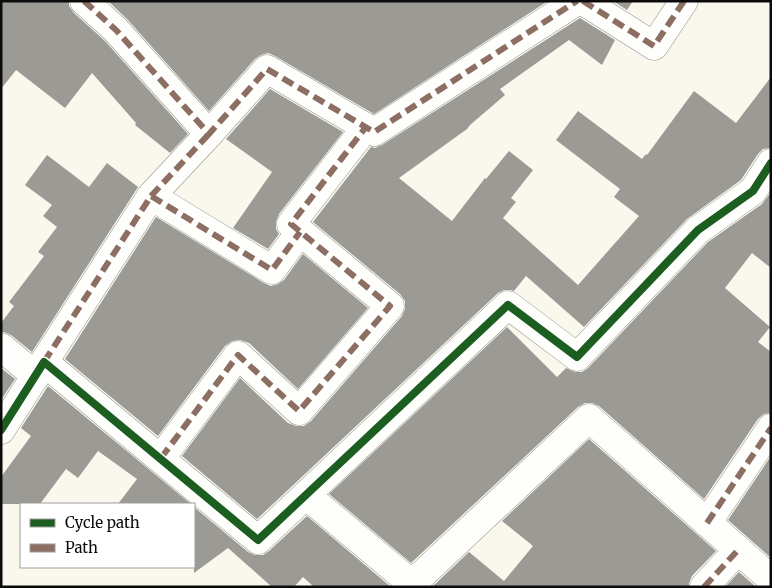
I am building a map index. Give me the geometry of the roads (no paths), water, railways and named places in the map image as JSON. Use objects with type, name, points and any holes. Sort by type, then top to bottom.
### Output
[{"type":"street","points":[[84,1],[116,30],[209,134]]},
{"type":"street","points":[[1,430],[151,196],[267,69],[374,132],[577,1]]},
{"type":"street","points":[[583,1],[654,46],[684,1]]},
{"type":"street","points":[[161,458],[238,355],[299,411],[390,306],[291,224],[366,127]]},
{"type":"street","points":[[1,347],[40,369],[161,458],[258,540],[508,305],[577,357],[698,230],[753,191],[771,163]]},
{"type":"street","points":[[151,196],[272,270],[300,232]]},
{"type":"street","points":[[306,495],[412,584],[589,418],[771,579]]},
{"type":"street","points":[[707,523],[771,428]]},
{"type":"street","points":[[704,587],[738,550]]}]
